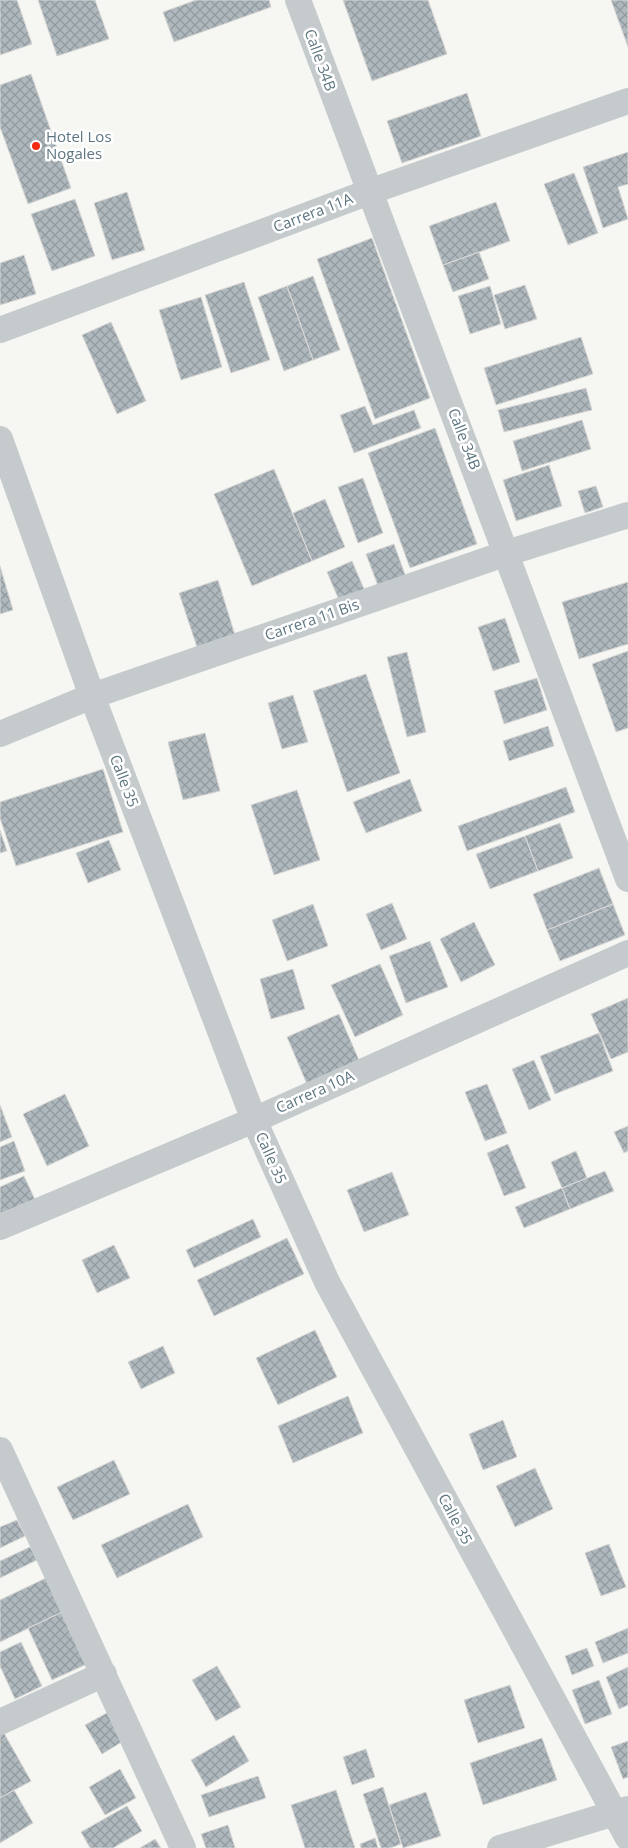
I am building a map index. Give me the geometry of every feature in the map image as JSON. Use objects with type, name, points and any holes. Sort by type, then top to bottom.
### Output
[{"type":"street","name":"Calle 34B","points":[[298,0],[628,878]]},
{"type":"street","name":"Carrera 11A","points":[[0,330],[369,192],[628,101]]},
{"type":"street","name":"Calle 35","points":[[0,439],[92,696],[254,1120],[326,1282],[622,1812],[628,1838]]},
{"type":"street","name":"Carrera 11 Bis","points":[[0,734],[92,696],[507,553],[628,515]]},
{"type":"street","name":"Carrera 10A","points":[[0,1227],[254,1120],[628,953]]},
{"type":"street","points":[[0,1450],[183,1848]]},
{"type":"street","points":[[0,1722],[104,1674]]},
{"type":"street","points":[[500,1848],[622,1812]]},
{"type":"building","points":[[0,0],[17,0],[32,44],[0,55]]},
{"type":"building","points":[[38,0],[95,0],[109,39],[57,56]]},
{"type":"building","points":[[196,0],[269,0],[271,7],[174,42],[163,12]]},
{"type":"building","points":[[343,0],[428,0],[447,54],[372,81]]},
{"type":"building","points":[[611,0],[628,0],[628,47]]},
{"type":"building","points":[[31,74],[71,188],[28,204],[0,127],[0,85]]},
{"type":"building","points":[[467,93],[481,136],[402,163],[387,121]]},
{"type":"building","points":[[628,152],[628,184],[618,187],[628,219],[603,228],[583,167]]},
{"type":"building","points":[[574,173],[598,233],[568,245],[544,184]]},
{"type":"building","points":[[127,192],[145,250],[112,260],[94,203]]},
{"type":"building","points":[[75,199],[95,256],[52,271],[31,214]]},
{"type":"building","points":[[496,202],[510,241],[443,265],[429,226]]},
{"type":"building","points":[[372,238],[430,398],[375,419],[317,259]]},
{"type":"building","points":[[479,252],[489,279],[453,292],[443,265]]},
{"type":"building","points":[[24,255],[36,294],[0,305],[0,263]]},
{"type":"building","points":[[313,276],[340,350],[313,360],[287,286]]},
{"type":"building","points":[[244,282],[270,360],[231,373],[205,295]]},
{"type":"building","points":[[525,285],[537,319],[505,329],[494,295]]},
{"type":"building","points":[[287,286],[313,360],[284,371],[258,297]]},
{"type":"building","points":[[490,286],[501,324],[470,334],[458,296]]},
{"type":"building","points":[[201,297],[222,367],[181,380],[159,310]]},
{"type":"building","points":[[111,322],[146,401],[117,414],[82,335]]},
{"type":"building","points":[[581,337],[593,374],[496,405],[484,368]]},
{"type":"building","points":[[586,388],[592,410],[504,432],[498,410]]},
{"type":"building","points":[[365,406],[373,425],[414,410],[421,428],[354,453],[340,415]]},
{"type":"building","points":[[582,420],[591,449],[522,471],[513,441]]},
{"type":"building","points":[[435,428],[477,544],[410,568],[368,453]]},
{"type":"building","points":[[549,465],[562,506],[516,521],[503,480]]},
{"type":"building","points":[[274,469],[312,561],[252,586],[214,494]]},
{"type":"building","points":[[363,478],[383,533],[358,543],[338,487]]},
{"type":"building","points":[[596,486],[603,507],[585,513],[578,491]]},
{"type":"building","points":[[325,499],[345,547],[312,561],[293,513]]},
{"type":"building","points":[[394,544],[407,580],[380,591],[366,554]]},
{"type":"building","points":[[352,561],[367,596],[342,607],[327,572]]},
{"type":"building","points":[[0,566],[13,610],[0,614]]},
{"type":"building","points":[[218,580],[235,635],[197,647],[179,593]]},
{"type":"building","points":[[628,582],[628,644],[579,659],[562,602]]},
{"type":"building","points":[[505,618],[520,662],[493,671],[478,627]]},
{"type":"building","points":[[628,651],[628,728],[616,732],[592,664]]},
{"type":"building","points":[[407,652],[426,732],[407,737],[387,657]]},
{"type":"building","points":[[366,674],[400,773],[347,792],[313,691]]},
{"type":"building","points":[[537,678],[547,710],[504,724],[494,691]]},
{"type":"building","points":[[293,695],[308,742],[282,749],[268,703]]},
{"type":"building","points":[[548,726],[554,746],[509,761],[503,741]]},
{"type":"building","points":[[205,733],[220,791],[183,800],[168,742]]},
{"type":"building","points":[[103,769],[123,832],[16,866],[0,818],[0,802]]},
{"type":"building","points":[[410,779],[422,811],[366,833],[353,802]]},
{"type":"building","points":[[566,787],[575,812],[467,851],[458,826]]},
{"type":"building","points":[[297,790],[320,860],[274,875],[251,805]]},
{"type":"building","points":[[560,823],[573,858],[538,871],[525,836]]},
{"type":"building","points":[[0,830],[7,851],[0,853]]},
{"type":"building","points":[[525,836],[538,871],[490,889],[476,854]]},
{"type":"building","points":[[109,840],[121,870],[88,883],[76,853]]},
{"type":"building","points":[[599,868],[613,904],[547,930],[533,894]]},
{"type":"building","points":[[392,903],[407,939],[381,950],[366,914]]},
{"type":"building","points":[[313,904],[328,946],[287,961],[272,920]]},
{"type":"building","points":[[613,904],[625,935],[560,961],[547,930]]},
{"type":"building","points":[[474,922],[495,965],[461,982],[440,939]]},
{"type":"building","points":[[430,941],[448,987],[406,1003],[389,956]]},
{"type":"building","points":[[380,964],[403,1015],[355,1037],[331,985]]},
{"type":"building","points":[[293,969],[305,1009],[271,1019],[260,979]]},
{"type":"building","points":[[628,998],[628,1052],[611,1059],[591,1014]]},
{"type":"building","points":[[339,1014],[362,1067],[309,1089],[287,1037]]},
{"type":"building","points":[[599,1033],[613,1071],[555,1094],[540,1056]]},
{"type":"building","points":[[534,1060],[551,1100],[529,1110],[512,1069]]},
{"type":"building","points":[[487,1084],[507,1133],[485,1141],[465,1092]]},
{"type":"building","points":[[65,1094],[89,1146],[47,1166],[23,1114]]},
{"type":"building","points":[[0,1105],[12,1137],[0,1142]]},
{"type":"building","points":[[628,1126],[628,1151],[624,1153],[614,1132]]},
{"type":"building","points":[[14,1141],[25,1171],[0,1180],[0,1147]]},
{"type":"building","points":[[508,1144],[526,1188],[504,1196],[487,1153]]},
{"type":"building","points":[[576,1151],[587,1178],[562,1188],[551,1162]]},
{"type":"building","points":[[605,1171],[614,1191],[570,1209],[562,1188]]},
{"type":"building","points":[[392,1172],[409,1215],[364,1232],[347,1190]]},
{"type":"building","points":[[24,1176],[38,1206],[0,1223],[0,1187]]},
{"type":"building","points":[[562,1188],[570,1209],[524,1228],[515,1207]]},
{"type":"building","points":[[253,1219],[261,1237],[194,1268],[186,1250]]},
{"type":"building","points":[[287,1238],[304,1274],[214,1316],[197,1280]]},
{"type":"building","points":[[114,1245],[130,1278],[97,1293],[82,1260]]},
{"type":"building","points":[[315,1330],[337,1377],[278,1405],[256,1358]]},
{"type":"building","points":[[163,1346],[175,1373],[141,1389],[128,1362]]},
{"type":"building","points":[[348,1396],[363,1433],[293,1463],[278,1426]]},
{"type":"building","points":[[503,1420],[517,1457],[483,1470],[469,1434]]},
{"type":"building","points":[[114,1460],[130,1494],[73,1520],[57,1487]]},
{"type":"building","points":[[535,1468],[553,1509],[515,1527],[496,1486]]},
{"type":"building","points":[[188,1504],[203,1537],[117,1578],[101,1545]]},
{"type":"building","points":[[17,1520],[25,1536],[0,1548],[0,1527]]},
{"type":"building","points":[[609,1544],[626,1587],[601,1596],[585,1553]]},
{"type":"building","points":[[30,1547],[37,1560],[0,1578],[0,1561]]},
{"type":"building","points":[[46,1578],[62,1612],[0,1642],[0,1600]]},
{"type":"building","points":[[62,1612],[87,1664],[52,1680],[28,1628]]},
{"type":"building","points":[[628,1628],[628,1653],[603,1663],[595,1642]]},
{"type":"building","points":[[21,1642],[42,1686],[15,1699],[0,1666],[0,1652]]},
{"type":"building","points":[[587,1648],[594,1666],[572,1675],[565,1656]]},
{"type":"building","points":[[217,1666],[241,1707],[216,1721],[192,1680]]},
{"type":"building","points":[[628,1667],[628,1705],[619,1709],[606,1677]]},
{"type":"building","points":[[599,1680],[612,1714],[585,1724],[572,1690]]},
{"type":"building","points":[[510,1685],[525,1728],[478,1743],[464,1700]]},
{"type":"building","points":[[114,1709],[130,1737],[102,1754],[85,1725]]},
{"type":"building","points":[[0,1726],[31,1781],[0,1798]]},
{"type":"building","points":[[234,1735],[249,1761],[206,1787],[191,1760]]},
{"type":"building","points":[[542,1738],[557,1780],[483,1805],[470,1763]]},
{"type":"building","points":[[628,1741],[628,1777],[623,1779],[611,1747]]},
{"type":"building","points":[[366,1749],[375,1777],[352,1785],[343,1757]]},
{"type":"building","points":[[120,1769],[136,1798],[105,1815],[89,1787]]},
{"type":"building","points":[[258,1776],[266,1798],[209,1817],[201,1795]]},
{"type":"building","points":[[383,1787],[401,1844],[390,1848],[381,1848],[363,1794]]},
{"type":"building","points":[[14,1790],[33,1823],[0,1843],[0,1798]]},
{"type":"building","points":[[336,1790],[355,1848],[305,1848],[291,1805]]},
{"type":"building","points":[[426,1792],[441,1836],[403,1848],[389,1805]]},
{"type":"building","points":[[127,1806],[142,1831],[113,1848],[90,1848],[81,1832]]},
{"type":"building","points":[[228,1825],[235,1848],[206,1848],[201,1834]]},
{"type":"building","points":[[375,1838],[378,1848],[361,1848],[360,1844]]},
{"type":"building","points":[[155,1839],[161,1848],[140,1848]]},
{"type":"place","name":"Hotel Los Nogales","points":[[36,146]]}]
